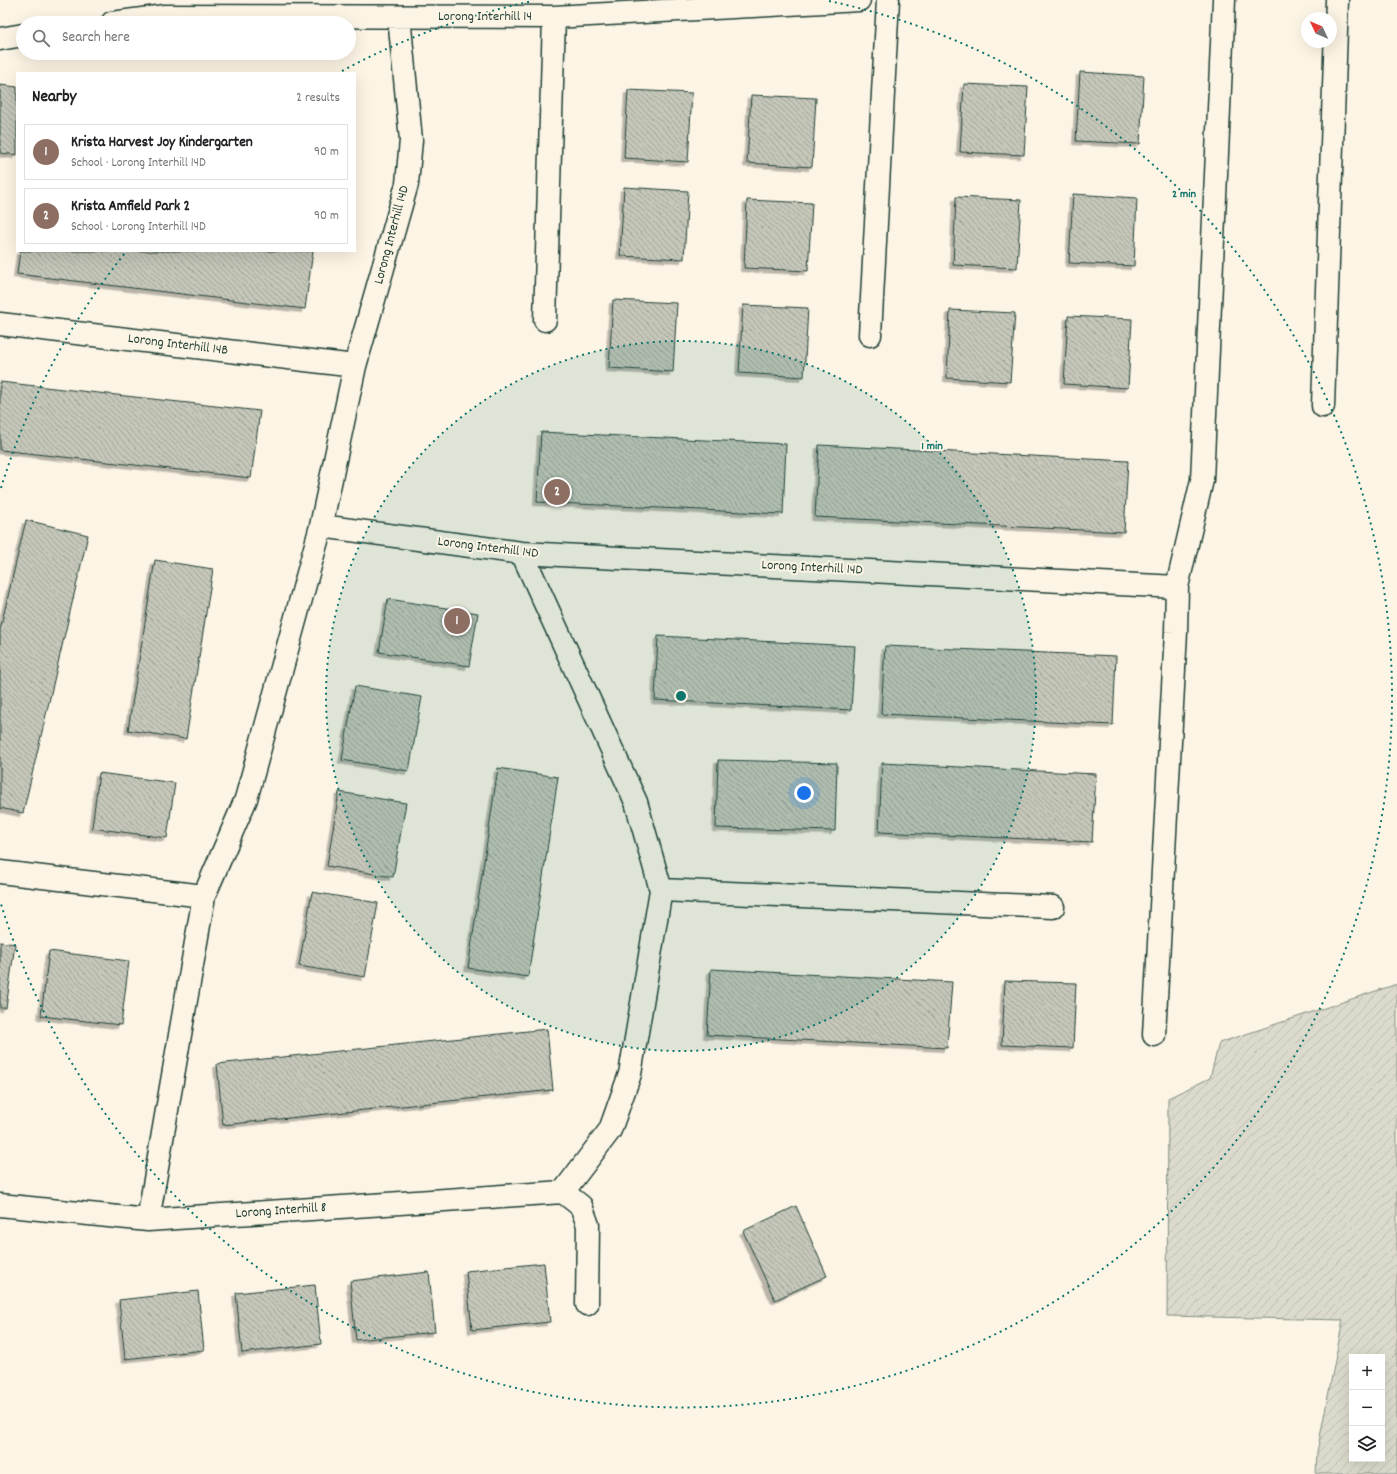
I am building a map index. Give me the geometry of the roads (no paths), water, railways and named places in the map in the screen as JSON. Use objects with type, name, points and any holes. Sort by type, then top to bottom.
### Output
[{"type":"street","name":"Lorong Interhill 14","points":[[136,16],[164,8],[399,17],[554,17],[859,0]]},
{"type":"street","points":[[870,335],[888,0]]},
{"type":"street","points":[[1154,1035],[1176,632],[1177,587],[1202,480],[1224,0]]},
{"type":"street","points":[[1323,406],[1337,0]]},
{"type":"street","name":"Lorong Interhill 14D","points":[[399,17],[411,140],[407,184],[355,366],[321,526],[522,553],[1177,587]]},
{"type":"street","points":[[545,320],[554,17]]},
{"type":"street","points":[[0,39],[16,36]]},
{"type":"street","name":"Lorong Interhill 14B","points":[[0,324],[355,366]]},
{"type":"street","points":[[148,1220],[204,896],[246,799],[321,526]]},
{"type":"street","points":[[522,553],[636,802],[661,890],[630,1074],[610,1130],[563,1192],[581,1206],[588,1225],[587,1304]]},
{"type":"street","points":[[0,872],[204,896]]},
{"type":"street","points":[[661,890],[1053,907]]},
{"type":"street","name":"Lorong Interhill 8","points":[[0,1205],[148,1220],[563,1192]]},
{"type":"place","name":"Krista Amfield Park 2","points":[[557,492]]},
{"type":"place","name":"Krista Harvest Joy Kindergarten","points":[[457,621]]}]
